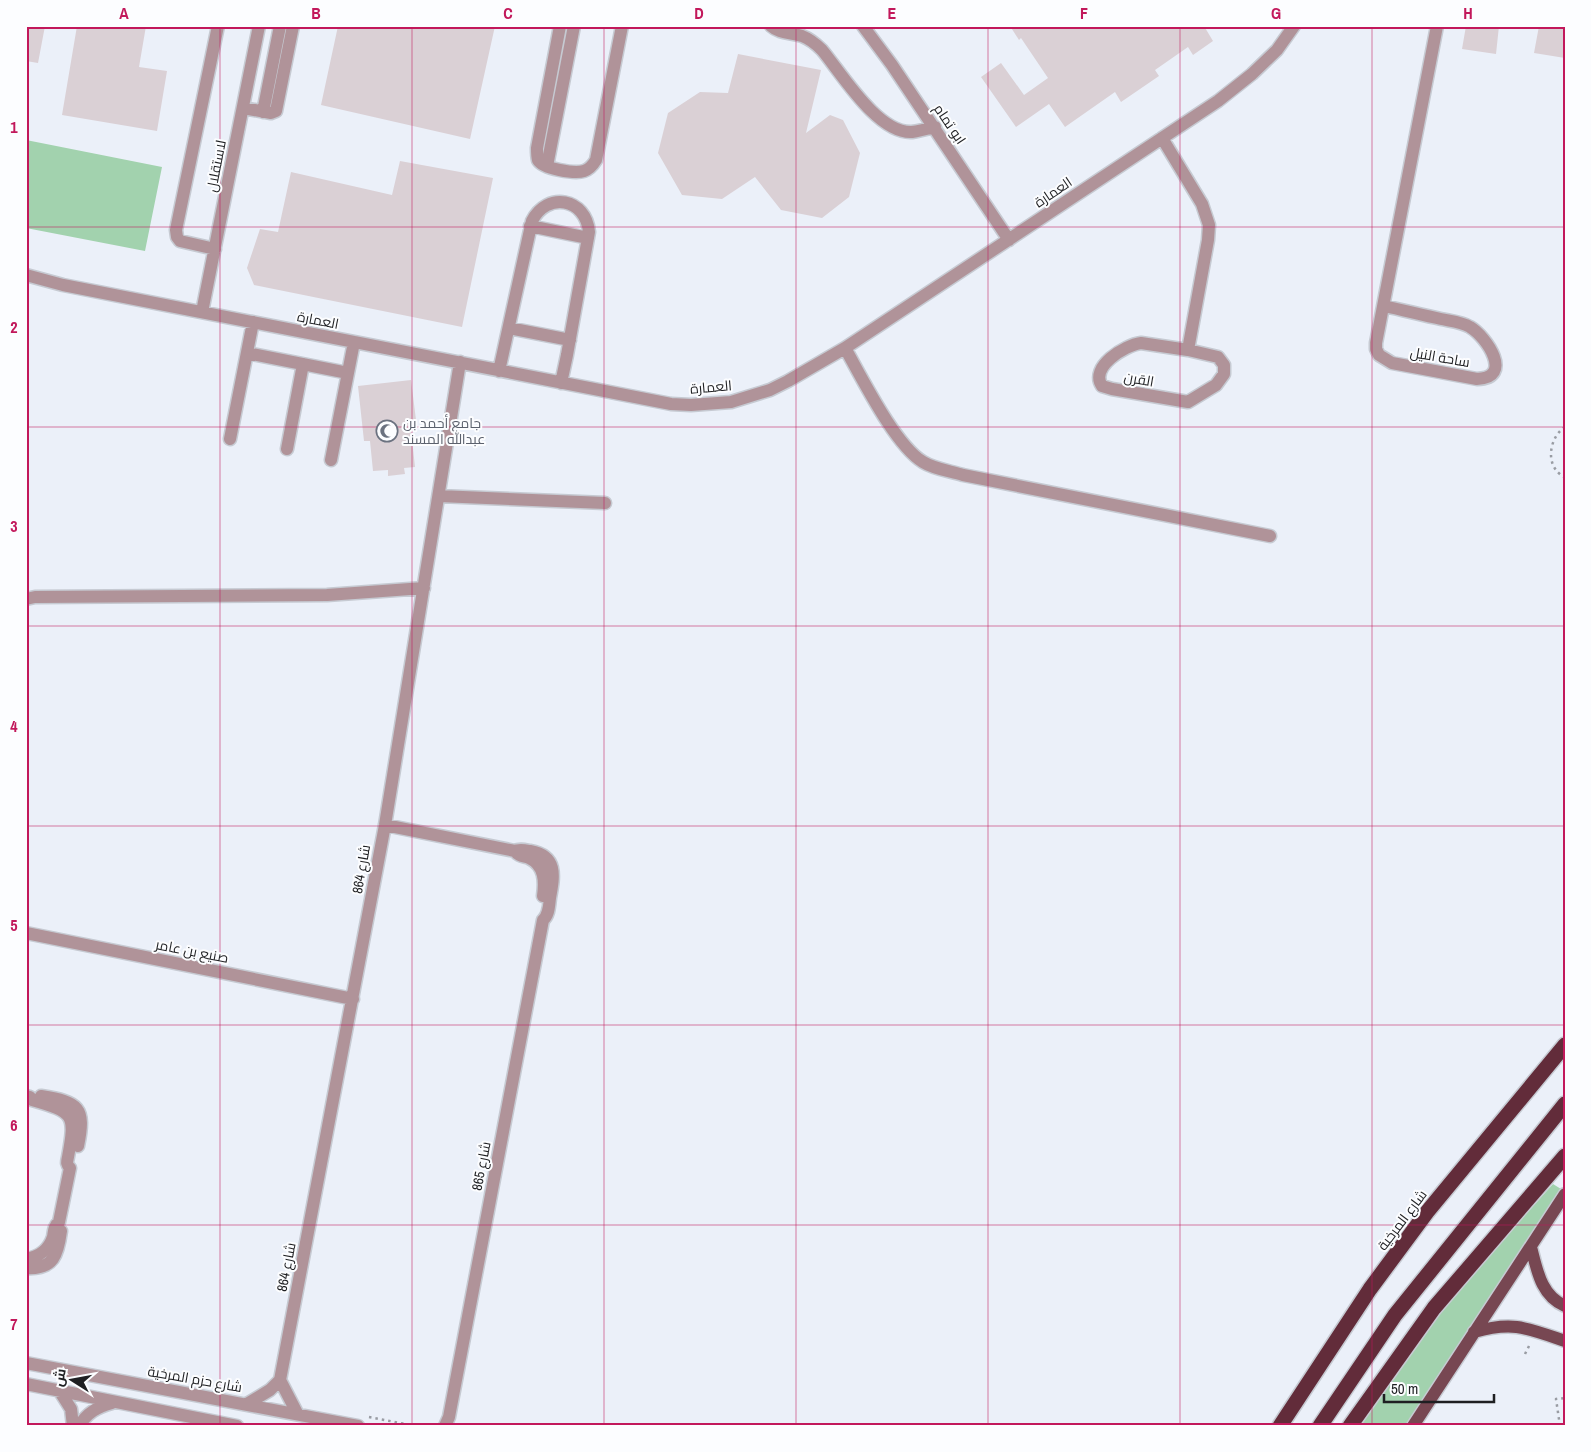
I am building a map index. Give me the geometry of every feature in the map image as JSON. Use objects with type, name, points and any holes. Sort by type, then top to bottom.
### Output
[{"type":"highway","name":"شارع المرخية","points":[[1280,1426],[1370,1289],[1427,1212],[1565,1045]]},
{"type":"highway","points":[[1320,1426],[1395,1315],[1565,1104]]},
{"type":"highway","points":[[1350,1426],[1434,1308],[1565,1156]]},
{"type":"main road","points":[[1413,1426],[1565,1194]]},
{"type":"main road","points":[[1531,1248],[1540,1281],[1547,1293],[1565,1306]]},
{"type":"main road","points":[[1474,1332],[1494,1326],[1512,1326],[1530,1329],[1565,1341]]},
{"type":"street","points":[[215,249],[180,241],[176,230],[218,26]]},
{"type":"street","name":"لاستقلال","points":[[202,312],[258,26]]},
{"type":"street","points":[[262,112],[280,26]]},
{"type":"street","points":[[242,108],[273,113],[277,108],[293,26]]},
{"type":"street","points":[[560,26],[537,148],[538,158],[540,162],[547,166],[577,173],[588,169],[596,160],[622,26]]},
{"type":"street","points":[[547,166],[574,26]]},
{"type":"street","points":[[771,26],[778,32],[801,36],[816,44],[869,110],[892,127],[911,132],[935,127]]},
{"type":"street","name":"ابو تمام","points":[[863,26],[935,127],[1010,240]]},
{"type":"street","name":"العمارة","points":[[26,275],[63,285],[671,404],[711,405],[731,402],[770,390],[844,348],[1010,240],[1218,101],[1252,74],[1277,50],[1294,26]]},
{"type":"street","name":"ساحة النيل","points":[[1384,306],[1459,323],[1474,329],[1495,356],[1496,367],[1494,373],[1484,379],[1477,379],[1392,363],[1384,360],[1376,348],[1437,26]]},
{"type":"street","points":[[1162,138],[1202,204],[1209,225],[1188,350]]},
{"type":"street","points":[[499,371],[530,226],[535,215],[544,206],[556,202],[568,203],[583,214],[588,225],[588,238],[561,383]]},
{"type":"street","points":[[530,226],[588,238]]},
{"type":"street","points":[[230,439],[253,322]]},
{"type":"street","points":[[509,328],[570,340]]},
{"type":"street","points":[[331,460],[354,342]]},
{"type":"street","name":"القرن","points":[[1140,343],[1188,350],[1218,357],[1222,360],[1225,369],[1222,379],[1216,385],[1188,402],[1106,388],[1100,382],[1100,372],[1106,362],[1134,344],[1140,343]]},
{"type":"street","points":[[844,348],[893,430],[923,462],[963,474],[1270,536]]},
{"type":"street","points":[[247,353],[348,373]]},
{"type":"street","name":"شارع 864","points":[[280,1380],[385,825],[460,362]]},
{"type":"street","points":[[287,449],[303,364]]},
{"type":"street","points":[[439,496],[605,503]]},
{"type":"street","points":[[26,599],[35,597],[327,595],[424,588]]},
{"type":"street","name":"شارع 865","points":[[385,825],[515,852],[536,863],[544,875],[540,915],[543,920],[448,1423]]},
{"type":"street","name":"صنيع بن عامر","points":[[26,933],[353,999]]},
{"type":"street","points":[[26,1259],[36,1256],[49,1246],[52,1239],[56,1225],[59,1222],[70,1168],[74,1164],[82,1125],[81,1115],[76,1106],[68,1102],[34,1095],[28,1097]]},
{"type":"street","points":[[26,1268],[40,1268],[53,1259],[59,1243],[62,1226],[59,1222]]},
{"type":"street","name":"شارع حزم المرخية","points":[[26,1363],[358,1426]]},
{"type":"street","points":[[247,1404],[270,1390],[280,1380],[297,1413]]},
{"type":"street","points":[[26,1384],[237,1426]]},
{"type":"street","points":[[59,1390],[71,1409],[73,1426]]},
{"type":"street","points":[[78,1426],[88,1413],[100,1406],[115,1402]]},
{"type":"path","points":[[1565,427],[1560,430],[1554,440],[1551,451],[1552,462],[1556,471],[1565,478]]},
{"type":"path","points":[[1560,430],[1565,432]]},
{"type":"path","points":[[1560,1426],[1556,1399],[1565,1398]]},
{"type":"green space","points":[[26,140],[162,167],[145,251],[26,228]]},
{"type":"green space","points":[[1553,1184],[1561,1189],[1405,1426],[1357,1426],[1448,1301]]},
{"type":"building","points":[[26,26],[45,26],[38,63],[26,61]]},
{"type":"building","points":[[77,26],[146,26],[139,67],[167,71],[157,131],[62,115]]},
{"type":"building","points":[[338,26],[495,26],[470,139],[321,105]]},
{"type":"building","points":[[1010,26],[1204,26],[1213,41],[1193,55],[1188,47],[1155,70],[1159,76],[1121,102],[1115,92],[1065,127],[1049,104],[1016,127],[981,77],[1001,63],[1024,95],[1048,78],[1021,38],[1019,40]]},
{"type":"building","points":[[1466,26],[1499,26],[1496,54],[1462,49]]},
{"type":"building","points":[[1539,26],[1565,26],[1565,58],[1534,53]]},
{"type":"building","points":[[738,54],[821,70],[806,133],[830,115],[843,120],[860,153],[849,197],[822,218],[781,210],[755,177],[722,199],[682,195],[658,153],[668,113],[700,92],[728,93]]},
{"type":"building","points":[[400,161],[493,178],[462,327],[254,285],[247,268],[260,229],[278,232],[291,172],[392,195]]},
{"type":"building","name":"جامع أحمد بن عبدالله المسند","points":[[411,380],[416,420],[410,421],[415,467],[404,468],[405,474],[388,476],[388,470],[373,471],[370,441],[364,441],[358,386]]},
{"type":"place","name":"جامع أحمد بن عبدالله المسند","points":[[387,431]]}]
